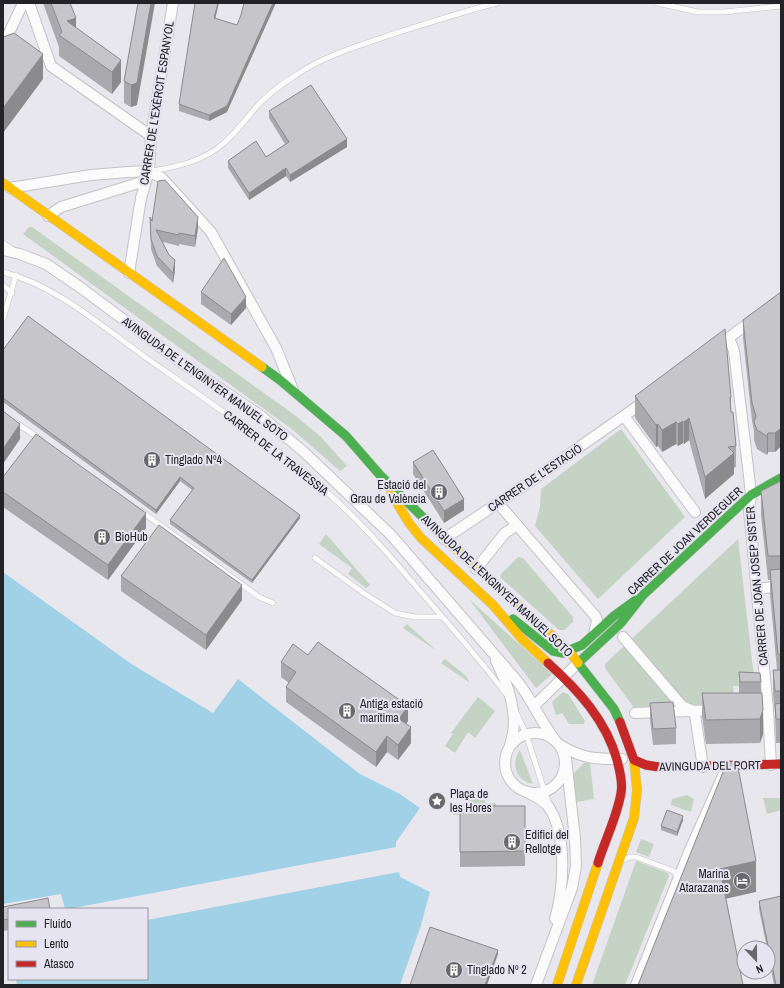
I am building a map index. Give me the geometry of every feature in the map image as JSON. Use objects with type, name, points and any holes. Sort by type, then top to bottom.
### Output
[{"type":"main road","name":"AVINGUDA DE L'ENGINYER MANUEL SOTO","points":[[5,187],[280,380],[346,436],[380,475],[444,539],[569,651],[612,705],[627,738],[635,766],[638,790],[634,818],[620,862],[576,985]]},
{"type":"main road","name":"AVINGUDA DE L'ENGINYER MANUEL SOTO","points":[[380,475],[412,526],[437,553],[493,605],[522,639],[564,676],[584,698],[601,721],[611,741],[622,788]]},
{"type":"main road","name":"CARRER DE JOAN VERDEGUER","points":[[578,663],[621,623],[642,595],[751,495],[781,478]]},
{"type":"main road","points":[[493,605],[553,651],[562,653],[582,645],[614,616],[642,595]]},
{"type":"main road","name":"AVINGUDA DEL PORT","points":[[635,766],[728,766],[776,764]]},
{"type":"main road","points":[[557,985],[612,825],[624,781],[635,766]]},
{"type":"street","points":[[8,37],[23,3]]},
{"type":"street","points":[[29,3],[50,66]]},
{"type":"street","name":"CARRER DE L'EXÈRCIT ESPANYOL","points":[[129,274],[145,181],[149,171],[151,136],[173,3]]},
{"type":"street","points":[[38,57],[151,136]]},
{"type":"street","points":[[5,187],[91,175],[149,171],[162,178],[211,232],[276,348],[294,392]]},
{"type":"street","points":[[48,216],[61,207],[145,181]]},
{"type":"street","name":"AVINGUDA DE L'ENGINYER MANUEL SOTO","points":[[3,250],[20,254],[46,264],[78,285],[182,363],[261,416],[304,452],[391,534],[518,682],[547,729],[558,742]]},
{"type":"street","points":[[715,348],[764,312]]},
{"type":"street","name":"CARRER DE JOAN JOSEP SISTER","points":[[729,338],[734,351],[751,495],[749,510],[769,685],[764,710],[769,721],[776,764]]},
{"type":"street","name":"CARRER DE L'ESTACIÓ","points":[[444,539],[626,419],[655,394]]},
{"type":"street","points":[[626,419],[695,512]]},
{"type":"street","points":[[498,503],[596,617],[597,621],[594,634]]},
{"type":"street","points":[[476,569],[505,533],[517,525]]},
{"type":"street","points":[[757,589],[781,586]]},
{"type":"street","points":[[623,637],[682,706],[691,710],[695,715],[703,766]]},
{"type":"street","name":"AVINGUDA DE L'ENGINYER MANUEL SOTO","points":[[484,642],[504,678],[510,699],[515,723],[509,747]]},
{"type":"street","name":"AVINGUDA DE L'ENGINYER MANUEL SOTO","points":[[534,706],[578,663]]},
{"type":"street","points":[[635,713],[691,710],[729,710]]},
{"type":"street","points":[[769,721],[781,720]]},
{"type":"street","points":[[540,975],[556,916],[561,884],[560,842],[550,809],[540,799],[514,784],[507,773],[505,764],[509,747],[516,739],[526,734],[536,732],[546,734],[578,756],[616,759]]},
{"type":"street","points":[[536,985],[572,888],[576,866],[575,838],[566,759],[558,742]]},
{"type":"street","points":[[525,791],[535,793],[545,791],[554,786],[561,779],[565,770],[566,759]]},
{"type":"street","name":"AVINGUDA DEL PORT","points":[[616,759],[635,766]]},
{"type":"street","points":[[636,985],[677,881],[728,766]]},
{"type":"lane","points":[[149,171],[179,166],[210,153],[224,143],[259,104],[278,88],[317,62],[344,51],[443,18],[497,3]]},
{"type":"lane","points":[[657,3],[698,12],[725,12],[781,6]]},
{"type":"lane","points":[[3,244],[20,254]]},
{"type":"lane","name":"CARRER DE LA TRAVESSIA","points":[[3,272],[16,275],[48,289],[87,314],[295,465],[331,496],[369,534],[442,617],[510,699],[526,734],[550,809]]},
{"type":"lane","points":[[3,319],[12,293],[16,275]]},
{"type":"lane","points":[[3,285],[12,293]]},
{"type":"lane","points":[[10,417],[48,445]]},
{"type":"lane","points":[[132,506],[259,596],[273,603]]},
{"type":"lane","points":[[315,558],[365,594],[377,600],[395,613],[415,617],[442,617]]},
{"type":"lane","points":[[620,862],[630,857],[636,857],[675,872],[677,881]]},
{"type":"green space","points":[[29,227],[32,227],[296,416],[321,437],[347,466],[340,471],[293,430],[23,234]]},
{"type":"green space","points":[[621,429],[685,517],[598,599],[535,526],[540,507],[541,489]]},
{"type":"green space","points":[[326,534],[370,585],[366,588],[348,574],[352,568],[319,544]]},
{"type":"green space","points":[[738,539],[755,686],[733,686],[735,706],[637,712],[605,668],[605,664]]},
{"type":"green space","points":[[518,557],[523,558],[573,617],[573,622],[564,630],[559,630],[500,577],[501,574]]},
{"type":"green space","points":[[469,599],[552,674],[536,688]]},
{"type":"green space","points":[[407,624],[437,651],[403,628]]},
{"type":"green space","points":[[445,659],[466,676],[470,683],[441,663]]},
{"type":"green space","points":[[563,692],[568,694],[585,721],[584,724],[569,724],[562,713],[556,715],[552,702]]},
{"type":"green space","points":[[478,697],[495,711],[475,738],[468,732],[455,753],[445,746],[453,734],[451,733]]},
{"type":"green space","points":[[520,750],[533,784],[522,779],[516,771],[515,760]]},
{"type":"green space","points":[[584,763],[590,763],[594,799],[576,802],[572,775]]},
{"type":"green space","points":[[687,795],[694,799],[691,812],[671,805],[672,799]]},
{"type":"green space","points":[[763,798],[781,798],[781,810],[767,814]]},
{"type":"green space","points":[[465,799],[485,799],[485,803],[496,803],[496,810],[468,815],[453,815],[453,805],[465,804]]},
{"type":"green space","points":[[641,839],[654,844],[649,857],[636,852]]},
{"type":"green space","points":[[636,861],[668,873],[669,876],[625,985],[592,985]]},
{"type":"water","points":[[3,572],[133,665],[213,713],[238,679],[360,774],[400,794],[420,808],[396,842],[396,847],[73,908],[65,908],[61,894],[3,904]]},
{"type":"water","points":[[399,872],[400,877],[430,892],[421,925],[400,985],[17,985],[16,980],[148,980],[148,920]]},
{"type":"building","points":[[51,3],[70,3],[76,18],[67,21],[121,60],[112,72],[59,35],[62,32]]},
{"type":"building","points":[[138,3],[151,3],[137,83],[131,85],[124,81]]},
{"type":"building","points":[[195,3],[218,3],[214,18],[237,25],[244,3],[273,3],[227,106],[209,115],[179,104]]},
{"type":"building","points":[[14,33],[43,54],[3,108],[3,37]]},
{"type":"building","points":[[311,85],[347,139],[290,175],[286,168],[249,193],[228,161],[256,141],[266,157],[289,142],[269,111]]},
{"type":"building","points":[[165,180],[198,217],[195,236],[179,233],[179,235],[156,230],[169,255],[175,260],[173,273],[157,256],[151,239],[150,217],[152,221],[158,181]]},
{"type":"building","points":[[224,258],[246,297],[231,314],[201,292]]},
{"type":"building","points":[[781,292],[781,429],[775,433],[768,433],[767,436],[757,430],[754,422],[756,416],[752,403],[743,320]]},
{"type":"building","name":"Tinglado Nº4","points":[[28,316],[300,515],[252,580],[170,520],[194,488],[180,477],[156,510],[3,398],[3,350]]},
{"type":"building","points":[[725,329],[731,412],[733,412],[736,446],[728,447],[734,453],[705,477],[689,418],[678,424],[676,422],[662,430],[658,424],[656,425],[635,396]]},
{"type":"building","points":[[3,411],[20,424],[3,449]]},
{"type":"building","points":[[36,434],[146,513],[108,565],[3,492],[3,477]]},
{"type":"building","name":"Estació del Grau de València","points":[[433,450],[464,499],[444,511],[413,462]]},
{"type":"building","points":[[781,481],[781,556],[768,556],[761,491]]},
{"type":"building","points":[[159,525],[242,585],[206,635],[121,576]]},
{"type":"building","points":[[781,569],[781,655],[778,654],[770,570]]},
{"type":"building","name":"Antiga estació marítima","points":[[318,642],[408,706],[399,719],[411,727],[398,745],[387,736],[376,752],[286,687],[296,672],[281,662],[293,644],[308,655]]},
{"type":"building","points":[[773,670],[781,670],[781,691],[775,691]]},
{"type":"building","points":[[739,672],[760,673],[761,682],[740,682]]},
{"type":"building","points":[[702,693],[762,693],[763,710],[760,719],[706,720]]},
{"type":"building","points":[[673,702],[676,728],[653,729],[650,703]]},
{"type":"building","points":[[781,703],[781,719],[776,719],[775,704]]},
{"type":"building","points":[[727,762],[737,762],[756,861],[720,869],[736,950],[736,980],[742,980],[743,985],[638,985]]},
{"type":"building","points":[[460,806],[525,806],[525,851],[460,852]]},
{"type":"building","points":[[667,810],[683,816],[677,832],[661,826]]},
{"type":"building","points":[[781,896],[781,985],[776,985],[775,980],[776,940],[767,940],[759,901]]},
{"type":"building","points":[[48,898],[50,908],[8,908],[8,919],[3,920],[3,907]]},
{"type":"building","name":"Tinglado Nº 2","points":[[430,927],[498,950],[485,985],[410,985]]},
{"type":"traffic: fast","points":[[262,367],[280,380],[346,436],[380,475],[449,543]]},
{"type":"traffic: fast","points":[[620,722],[614,709],[578,663],[621,623],[643,595],[751,495],[781,478]]},
{"type":"traffic: fast","points":[[513,619],[553,651],[563,653],[582,645],[614,616],[636,600]]},
{"type":"traffic: slow","points":[[3,183],[262,367]]},
{"type":"traffic: slow","points":[[391,493],[409,523],[421,538],[493,605],[522,639],[548,663]]},
{"type":"traffic: slow","points":[[449,543],[569,651],[578,663]]},
{"type":"traffic: slow","points":[[576,985],[634,818],[637,790],[634,760]]},
{"type":"traffic: slow","points":[[557,985],[598,863]]},
{"type":"traffic: jam","points":[[548,663],[570,684],[590,707],[606,732],[617,760],[622,785],[621,793],[614,820],[598,863]]},
{"type":"traffic: jam","points":[[620,722],[634,760],[646,765],[659,767],[781,764]]},
{"type":"place","name":"Tinglado Nº4","points":[[152,460]]},
{"type":"place","name":"Estació del Grau de València","points":[[439,492]]},
{"type":"place","name":"BioHub","points":[[102,537]]},
{"type":"place","name":"Antiga estació marítima","points":[[347,711]]},
{"type":"place","name":"Plaça de les Hores","points":[[437,801]]},
{"type":"place","name":"Edifici del Rellotge","points":[[512,842]]},
{"type":"place","name":"Marina Atarazanas","points":[[742,881]]},
{"type":"place","name":"Tinglado Nº 2","points":[[454,970]]}]
